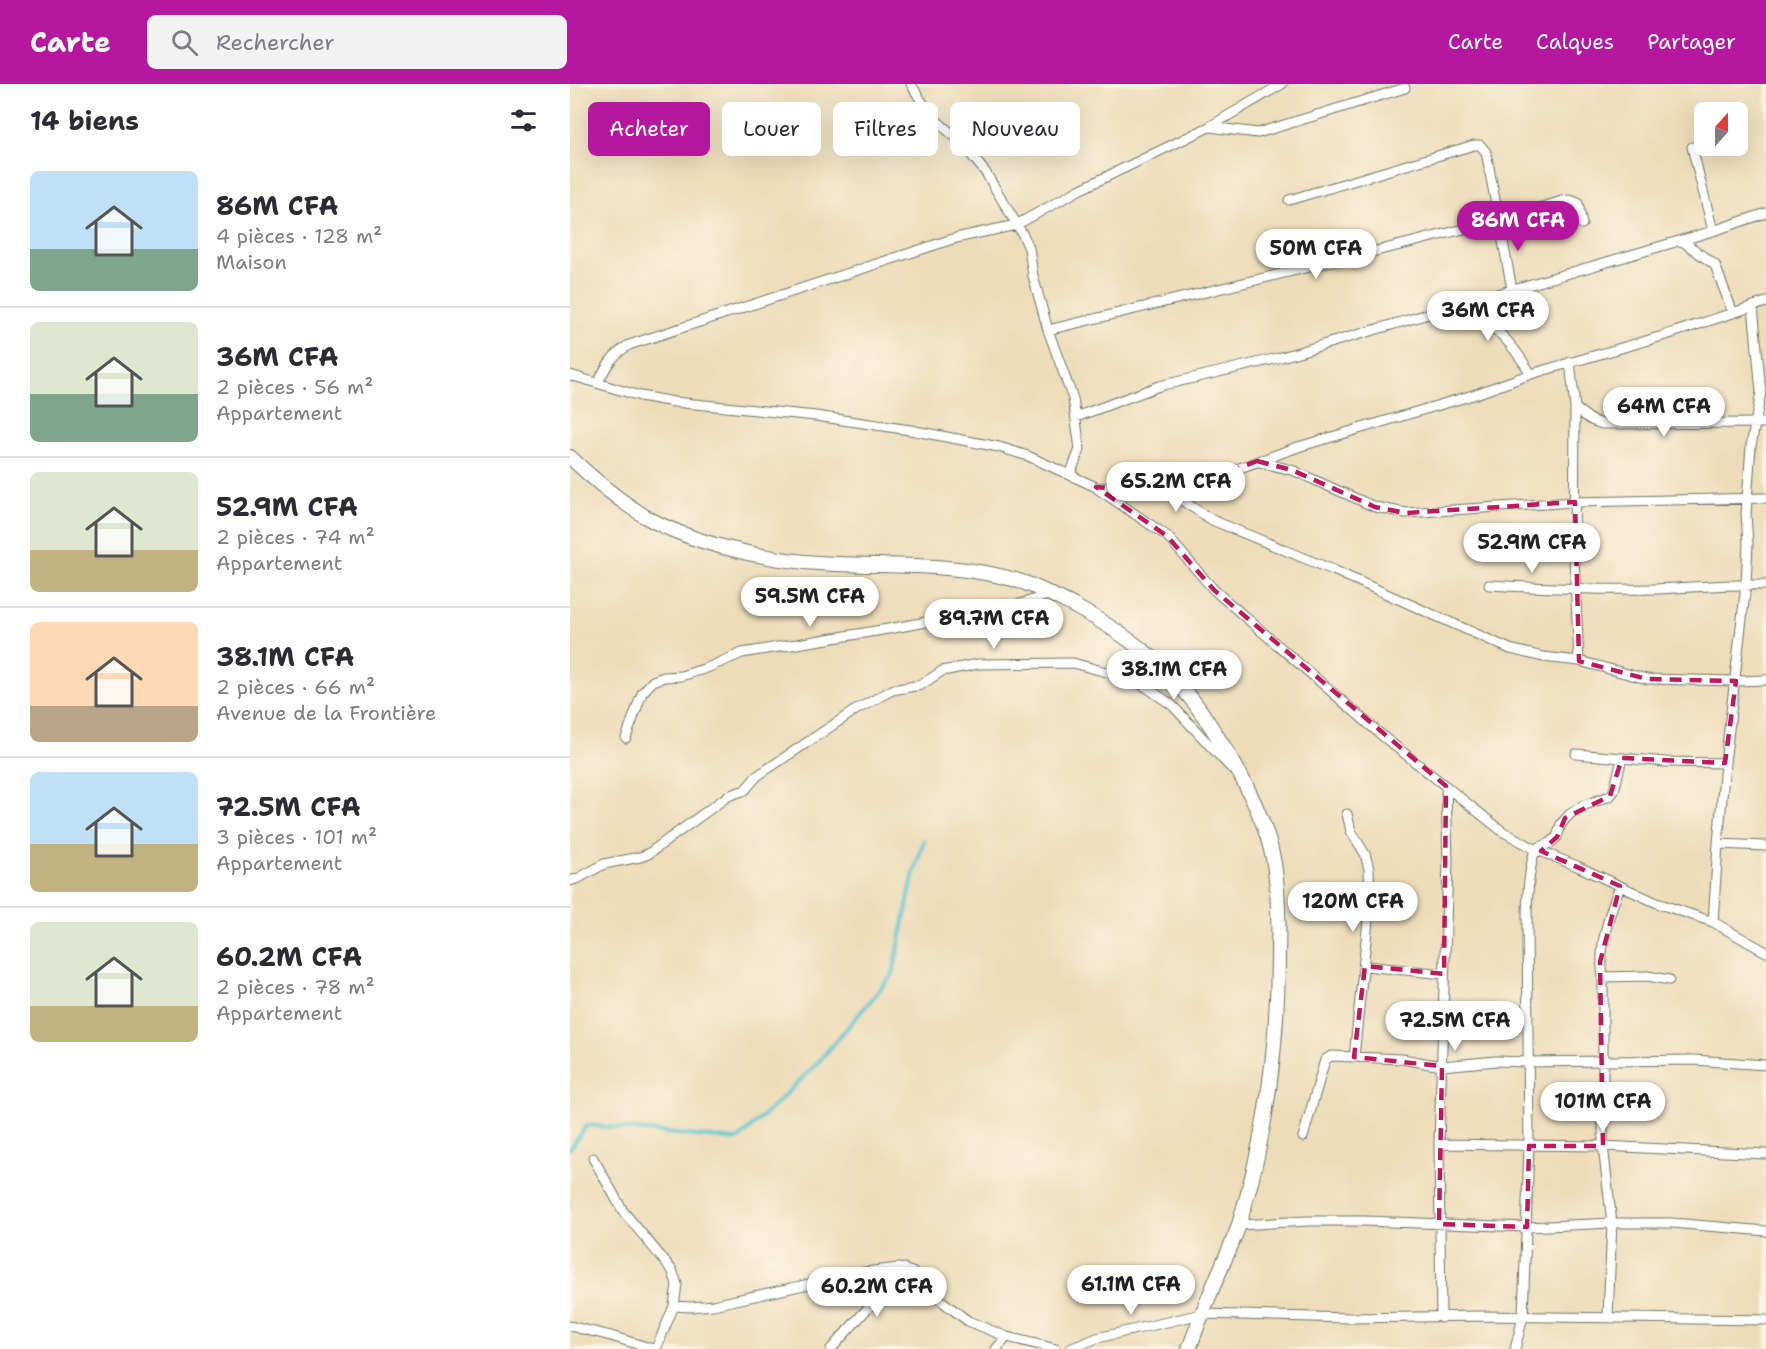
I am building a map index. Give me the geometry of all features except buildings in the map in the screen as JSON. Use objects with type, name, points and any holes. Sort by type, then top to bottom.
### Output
[{"type":"street","points":[[911,84],[938,122],[960,141],[986,173],[1029,248],[1033,276],[1048,330],[1071,389],[1080,449],[1070,475]]},
{"type":"street","points":[[598,384],[607,363],[616,353],[629,345],[956,238],[1016,225],[1079,190],[1209,126],[1282,84]]},
{"type":"street","points":[[1209,126],[1258,134],[1405,88]]},
{"type":"street","points":[[1289,200],[1480,145],[1486,152],[1512,289]]},
{"type":"street","points":[[1692,147],[1713,231]]},
{"type":"street","points":[[1048,330],[1499,220],[1570,200],[1578,203],[1582,224]]},
{"type":"street","points":[[1076,417],[1159,386],[1278,358],[1713,231],[1766,213]]},
{"type":"street","points":[[1681,240],[1714,265],[1733,313]]},
{"type":"street","points":[[1096,487],[1172,494],[1298,447],[1473,395],[1531,374],[1766,302]]},
{"type":"street","points":[[1713,922],[1725,763],[1746,584],[1748,544],[1746,514],[1751,446],[1761,423],[1763,389],[1753,306]]},
{"type":"street","points":[[1445,309],[1474,316],[1503,335],[1531,374]]},
{"type":"street","points":[[1570,362],[1575,408],[1575,588],[1579,661]]},
{"type":"street","points":[[570,375],[640,396],[674,402],[816,416],[975,441],[1028,456],[1096,487],[1167,536],[1214,590],[1385,738],[1502,831],[1535,849],[1657,903],[1713,922],[1766,952]]},
{"type":"street","points":[[1575,408],[1591,420],[1602,424],[1761,423]]},
{"type":"street","points":[[570,457],[596,481],[646,517],[670,529],[709,543],[804,562],[956,568],[1004,576],[1051,594],[1102,621],[1136,643],[1162,665],[1196,703],[1246,786],[1273,856],[1278,894],[1278,989],[1270,1076],[1261,1139],[1239,1225],[1189,1349]]},
{"type":"street","points":[[1257,461],[1292,470],[1363,502],[1400,512],[1575,502],[1766,498]]},
{"type":"street","points":[[1172,494],[1212,520],[1333,570],[1504,647],[1543,657],[1579,661],[1647,679],[1766,680]]},
{"type":"street","points":[[1489,585],[1655,589],[1766,585]]},
{"type":"street","points":[[626,738],[642,693],[653,681],[664,677],[681,676],[698,671],[742,653],[1014,606],[1051,594]]},
{"type":"street","points":[[570,881],[604,864],[621,862],[648,854],[728,796],[744,790],[757,776],[795,750],[854,711],[892,690],[921,685],[942,671],[978,664],[1073,663],[1128,678],[1172,705],[1209,742],[1246,786]]},
{"type":"street","points":[[1576,754],[1666,762],[1725,763]]},
{"type":"street","points":[[1515,1349],[1523,1317],[1527,1227],[1529,1146],[1527,886],[1530,864],[1535,849],[1550,843],[1557,837],[1561,824],[1570,814],[1610,796],[1614,791],[1622,758]]},
{"type":"street","points":[[1441,1318],[1439,1144],[1448,862],[1446,786]]},
{"type":"street","points":[[1347,814],[1351,831],[1365,854],[1369,869],[1371,901],[1354,1057]]},
{"type":"street","points":[[1718,844],[1766,846]]},
{"type":"street","points":[[1608,1317],[1612,1223],[1604,1146],[1603,977],[1600,962],[1603,943],[1620,886]]},
{"type":"street","points":[[1365,966],[1444,974]]},
{"type":"street","points":[[1603,977],[1648,976],[1669,980]]},
{"type":"street","points":[[1303,1137],[1325,1060],[1331,1056],[1402,1059],[1442,1066],[1496,1061],[1693,1060],[1766,1065]]},
{"type":"street","points":[[1439,1144],[1604,1146],[1766,1154]]},
{"type":"street","points":[[570,1326],[611,1335],[655,1349],[674,1306],[677,1284],[672,1270],[623,1211],[593,1158]]},
{"type":"street","points":[[1239,1225],[1308,1221],[1527,1227],[1672,1223],[1766,1231]]},
{"type":"street","points":[[674,1306],[713,1305],[864,1272],[904,1268],[968,1321],[1007,1337],[1056,1349]]},
{"type":"street","points":[[831,1349],[904,1268]]},
{"type":"street","points":[[1070,1349],[1097,1338],[1202,1314],[1351,1318],[1608,1317],[1766,1320]]},
{"type":"street","points":[[996,1349],[1007,1337]]},
{"type":"highlighted area","points":[[1257,461],[1292,470],[1375,507],[1406,513],[1575,502],[1579,661],[1647,679],[1736,681],[1725,763],[1622,758],[1610,796],[1565,818],[1557,837],[1541,851],[1620,886],[1600,962],[1603,1146],[1529,1146],[1527,1227],[1439,1224],[1442,1066],[1354,1057],[1365,966],[1444,974],[1446,786],[1214,590],[1167,536],[1096,487],[1172,494]]},
{"type":"waterway","points":[[570,1149],[587,1125],[738,1140],[813,1068],[893,974],[914,872],[924,840]]}]
